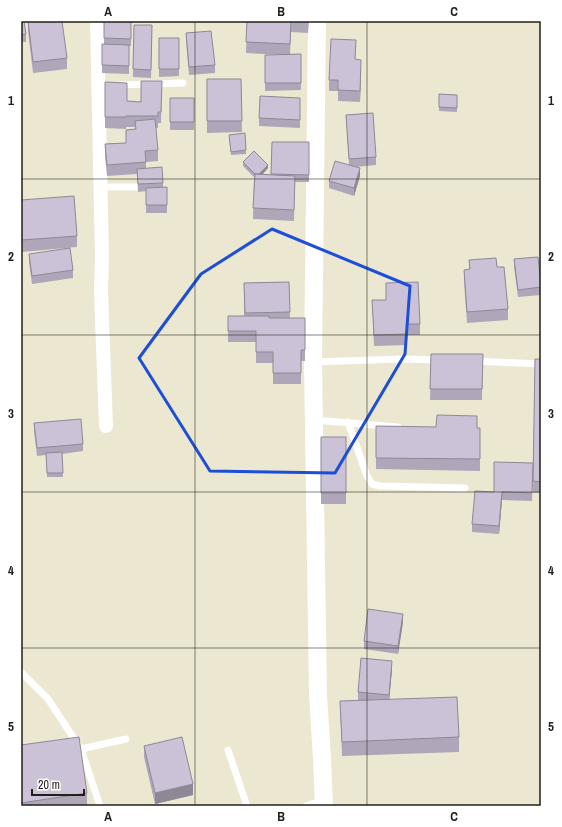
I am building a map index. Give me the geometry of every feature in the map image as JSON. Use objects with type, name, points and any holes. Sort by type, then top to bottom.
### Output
[{"type":"street","points":[[97,21],[106,86],[100,186],[102,257],[101,291],[106,426]]},
{"type":"street","points":[[318,21],[313,362],[318,695],[324,803]]},
{"type":"lane","points":[[106,86],[183,83]]},
{"type":"lane","points":[[100,186],[151,187]]},
{"type":"lane","points":[[313,362],[402,359],[446,360]]},
{"type":"lane","points":[[468,360],[541,364]]},
{"type":"lane","points":[[314,420],[408,428]]},
{"type":"lane","points":[[348,422],[367,476],[372,484],[380,486],[465,488]]},
{"type":"lane","points":[[21,672],[48,699],[81,748],[100,806]]},
{"type":"lane","points":[[81,748],[126,739]]},
{"type":"lane","points":[[228,750],[247,806]]},
{"type":"lane","points":[[306,806],[324,803]]},
{"type":"highlighted area","points":[[272,229],[410,286],[405,354],[335,473],[210,471],[139,358],[201,274]]},
{"type":"building","points":[[21,21],[24,21],[26,34],[21,35]]},
{"type":"building","points":[[28,21],[62,21],[67,58],[33,62]]},
{"type":"building","points":[[104,21],[131,21],[131,39],[104,38]]},
{"type":"building","points":[[247,21],[291,21],[290,44],[246,42]]},
{"type":"building","points":[[134,25],[152,25],[151,70],[133,69]]},
{"type":"building","points":[[211,31],[215,65],[189,67],[186,33]]},
{"type":"building","points":[[159,38],[179,38],[179,69],[159,69]]},
{"type":"building","points":[[331,39],[356,40],[355,59],[361,60],[360,91],[338,90],[338,80],[329,80]]},
{"type":"building","points":[[102,44],[129,45],[129,66],[102,65]]},
{"type":"building","points":[[301,54],[301,83],[265,83],[265,55]]},
{"type":"building","points":[[207,79],[241,79],[242,121],[207,121]]},
{"type":"building","points":[[141,81],[162,81],[161,112],[158,112],[158,116],[105,117],[105,82],[127,83],[127,101],[141,102]]},
{"type":"building","points":[[439,94],[457,95],[457,108],[439,107]]},
{"type":"building","points":[[260,96],[300,98],[300,120],[259,118]]},
{"type":"building","points":[[170,98],[194,98],[194,122],[170,122]]},
{"type":"building","points":[[373,113],[376,157],[349,159],[346,115]]},
{"type":"building","points":[[155,119],[158,150],[145,151],[146,162],[107,165],[105,144],[126,143],[126,130],[136,129],[135,121]]},
{"type":"building","points":[[245,133],[246,150],[231,152],[229,135]]},
{"type":"building","points":[[272,142],[309,142],[309,175],[271,174]]},
{"type":"building","points":[[254,151],[268,165],[259,174],[255,174],[243,162]]},
{"type":"building","points":[[335,161],[360,168],[354,188],[329,181]]},
{"type":"building","points":[[162,167],[163,183],[138,184],[137,169]]},
{"type":"building","points":[[255,174],[295,176],[294,210],[253,208]]},
{"type":"building","points":[[167,187],[167,205],[146,205],[146,188]]},
{"type":"building","points":[[74,196],[77,236],[22,240],[21,200]]},
{"type":"building","points":[[70,248],[73,270],[32,276],[29,254]]},
{"type":"building","points":[[538,257],[541,287],[518,290],[514,259]]},
{"type":"building","points":[[496,258],[497,267],[504,267],[508,309],[467,312],[464,270],[470,269],[469,260]]},
{"type":"building","points":[[289,282],[290,312],[245,313],[244,283]]},
{"type":"building","points":[[418,282],[420,324],[407,324],[407,334],[374,335],[372,300],[386,300],[386,283]]},
{"type":"building","points":[[228,316],[305,318],[305,350],[301,350],[301,373],[273,373],[273,352],[256,352],[256,331],[228,331]]},
{"type":"building","points":[[431,354],[483,354],[482,389],[430,389]]},
{"type":"building","points":[[535,359],[541,359],[541,482],[533,481]]},
{"type":"building","points":[[437,415],[477,416],[477,428],[480,428],[480,459],[376,458],[376,426],[436,427]]},
{"type":"building","points":[[81,419],[83,444],[37,448],[34,423]]},
{"type":"building","points":[[321,437],[346,437],[346,493],[321,493]]},
{"type":"building","points":[[62,452],[63,473],[47,473],[46,453]]},
{"type":"building","points":[[494,462],[533,463],[532,493],[502,492],[499,526],[472,524],[475,491],[494,492]]},
{"type":"building","points":[[368,609],[403,614],[398,646],[364,641]]},
{"type":"building","points":[[361,658],[392,661],[389,695],[358,692]]},
{"type":"building","points":[[457,697],[459,737],[342,742],[340,701]]},
{"type":"building","points":[[79,737],[87,793],[21,803],[21,745]]},
{"type":"building","points":[[182,737],[193,784],[155,793],[144,746]]}]
